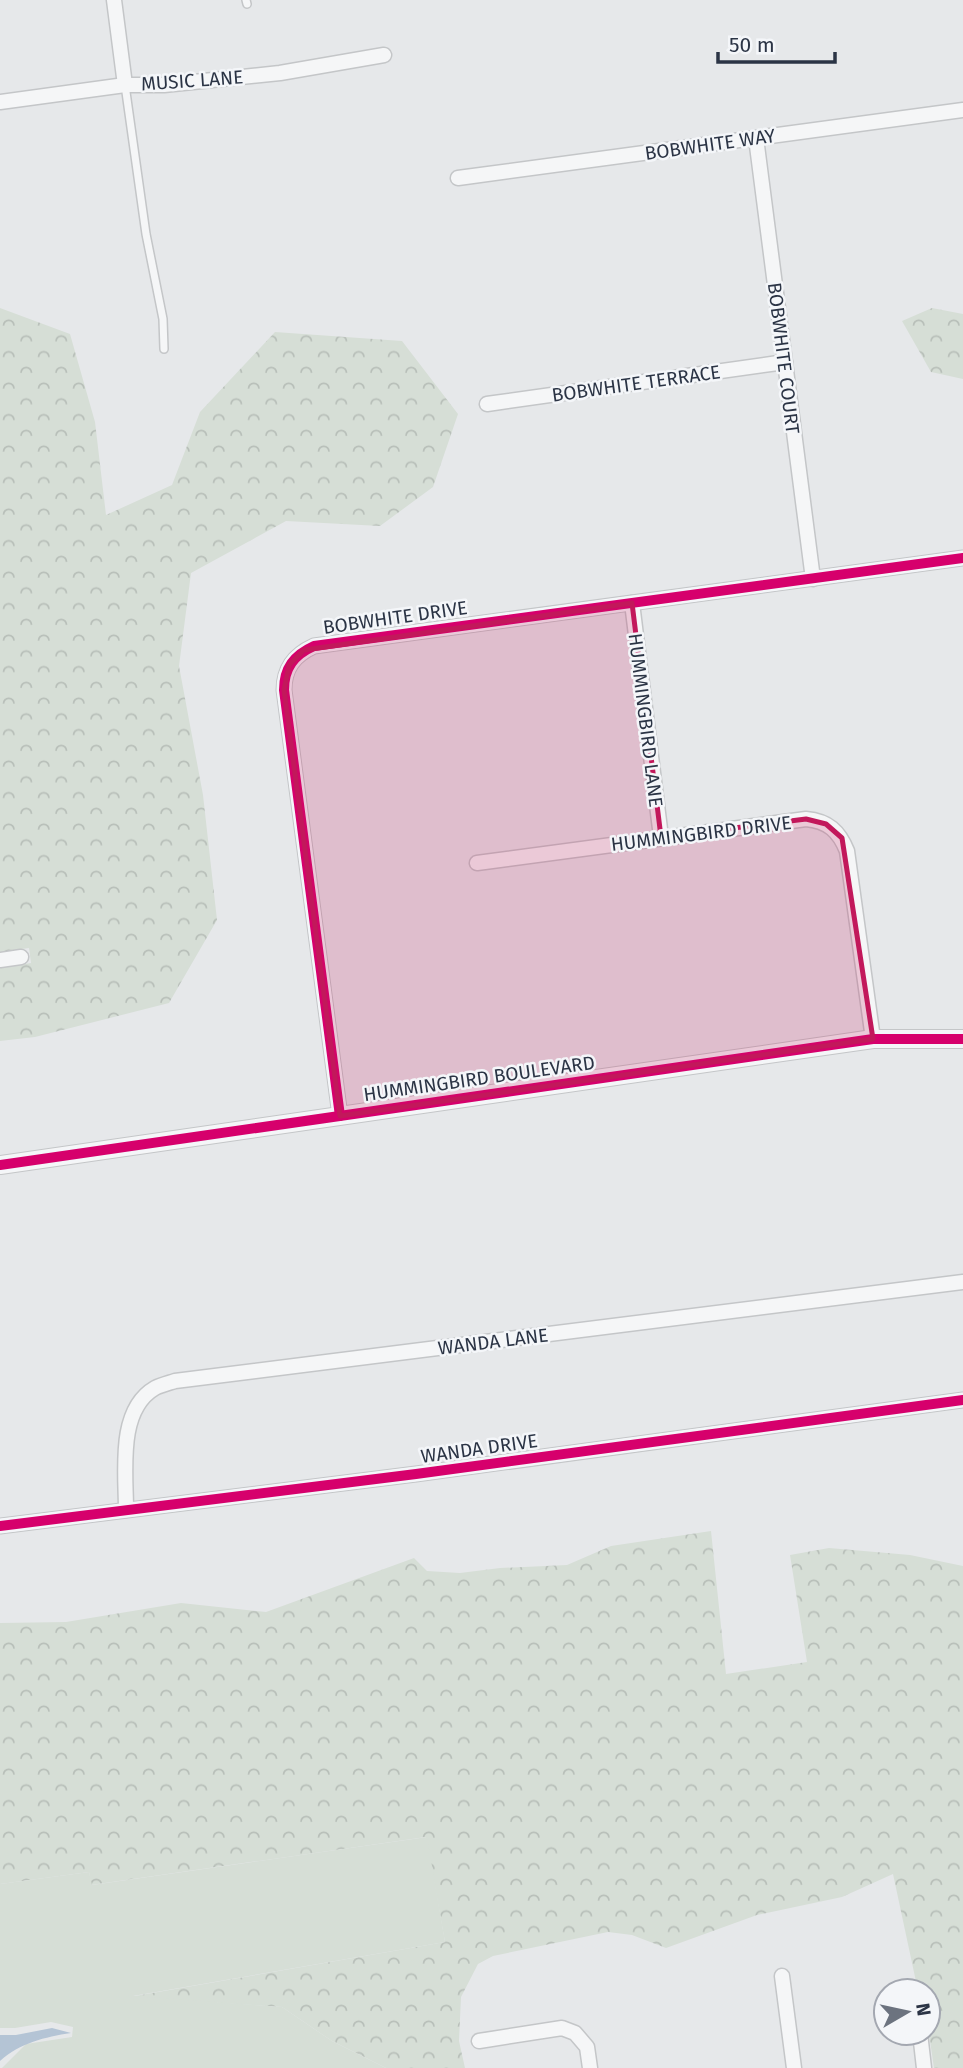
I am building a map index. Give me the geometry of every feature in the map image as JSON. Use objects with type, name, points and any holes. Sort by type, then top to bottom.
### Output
[{"type":"street","points":[[114,0],[125,85]]},
{"type":"street","name":"MUSIC LANE","points":[[0,102],[125,85],[164,85],[279,73],[384,55]]},
{"type":"street","name":"BOBWHITE WAY","points":[[458,178],[963,110]]},
{"type":"street","name":"BOBWHITE COURT","points":[[756,138],[813,579]]},
{"type":"street","name":"BOBWHITE TERRACE","points":[[486,404],[785,362]]},
{"type":"street","name":"BOBWHITE DRIVE","points":[[340,1116],[284,690],[284,679],[289,665],[304,650],[314,646],[963,558]]},
{"type":"street","name":"HUMMINGBIRD LANE","points":[[632,603],[661,837]]},
{"type":"street","name":"HUMMINGBIRD DRIVE","points":[[477,863],[661,837],[806,819],[817,820],[835,830],[842,838],[847,851],[873,1039]]},
{"type":"street","points":[[0,960],[21,957]]},
{"type":"street","name":"HUMMINGBIRD BOULEVARD","points":[[0,1165],[873,1039],[963,1039]]},
{"type":"street","name":"WANDA LANE","points":[[126,1510],[127,1431],[130,1417],[144,1397],[155,1388],[175,1381],[963,1282]]},
{"type":"street","name":"WANDA DRIVE","points":[[0,1526],[416,1474],[963,1400]]},
{"type":"street","points":[[782,1976],[794,2068]]},
{"type":"street","points":[[479,2041],[562,2028],[575,2033],[587,2047],[590,2068]]},
{"type":"street","points":[[922,2047],[924,2068]]},
{"type":"lane","points":[[125,85],[146,234],[163,318],[164,349]]},
{"type":"highlighted area","points":[[632,603],[661,837],[806,819],[826,824],[842,838],[873,1039],[340,1116],[284,690],[289,665],[304,650]]},
{"type":"green space","points":[[0,308],[70,334],[95,422],[106,515],[172,485],[200,412],[275,332],[402,341],[458,414],[433,487],[380,526],[286,521],[191,573],[179,666],[203,795],[217,920],[169,1003],[35,1037],[0,1041],[0,968],[31,963],[29,948],[0,952]]},
{"type":"green space","points":[[932,308],[963,314],[963,379],[931,372],[902,321]]},
{"type":"green space","points":[[711,1531],[726,1674],[807,1662],[790,1555],[829,1548],[910,1555],[963,1566],[963,2068],[934,2068],[931,2047],[942,2047],[942,1977],[915,1977],[893,1874],[842,1897],[757,1915],[666,1948],[632,1935],[608,1932],[493,1956],[478,1964],[461,1997],[459,2041],[465,2068],[386,2068],[332,2041],[282,2007],[129,1997],[445,1942],[426,1837],[91,1885],[89,1872],[0,1884],[0,1623],[66,1622],[181,1603],[266,1612],[414,1558],[427,1571],[460,1573],[567,1565],[611,1546]]},
{"type":"green space","points":[[427,1837],[445,1942],[133,1996],[282,2007],[332,2041],[386,2068],[2,2068],[26,2044],[72,2037],[73,2027],[51,2022],[0,2028],[0,1884],[89,1872],[92,1885]]},
{"type":"water","points":[[52,2028],[71,2033],[33,2042],[0,2061],[0,2035],[16,2035]]},
{"type":"cycle path","points":[[340,1116],[284,690],[288,669],[296,658],[314,646],[963,558]]},
{"type":"cycle path","points":[[0,1165],[873,1039],[963,1039]]},
{"type":"cycle path","points":[[0,1526],[416,1474],[963,1400]]}]
